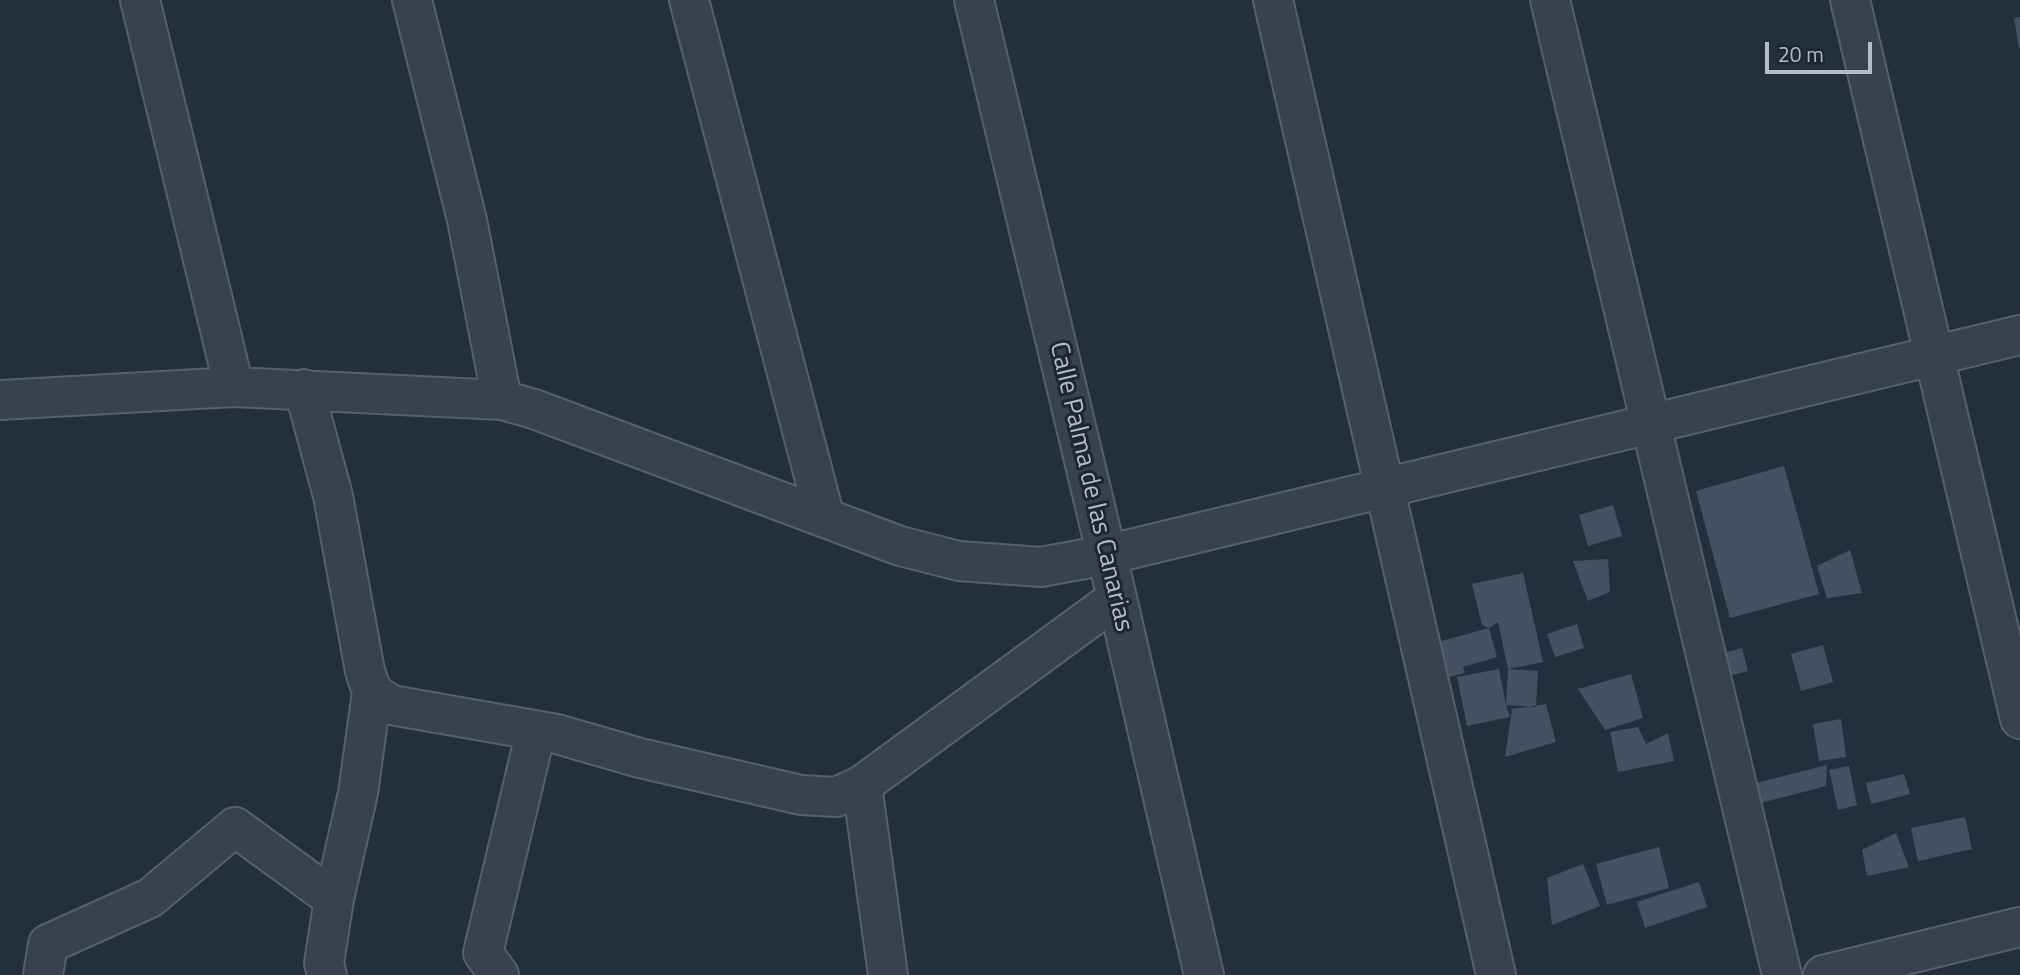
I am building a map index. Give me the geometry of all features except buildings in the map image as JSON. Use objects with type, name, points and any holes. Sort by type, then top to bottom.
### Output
[{"type":"street","points":[[140,0],[234,387]]},
{"type":"street","points":[[412,0],[467,220],[502,400]]},
{"type":"street","points":[[689,0],[825,518]]},
{"type":"street","name":"Calle Palma de las Canarias","points":[[974,0],[1107,555],[1203,975]]},
{"type":"street","points":[[1273,0],[1496,975]]},
{"type":"street","points":[[1550,0],[1782,975]]},
{"type":"street","points":[[1850,0],[2020,719]]},
{"type":"street","points":[[0,400],[234,387],[502,400],[534,409],[900,546],[959,561],[1041,567],[1107,555],[2020,335]]},
{"type":"street","points":[[304,389],[333,496],[365,671],[372,692],[358,793],[334,899],[324,963],[327,975]]},
{"type":"street","points":[[372,692],[391,705],[557,734],[640,758],[801,795],[836,797],[862,785],[1117,598]]},
{"type":"street","points":[[499,975],[483,953],[536,731]]},
{"type":"street","points":[[862,785],[888,975]]},
{"type":"street","points":[[43,975],[48,944],[150,898],[235,827],[334,899]]},
{"type":"street","points":[[1823,975],[2020,927]]}]
